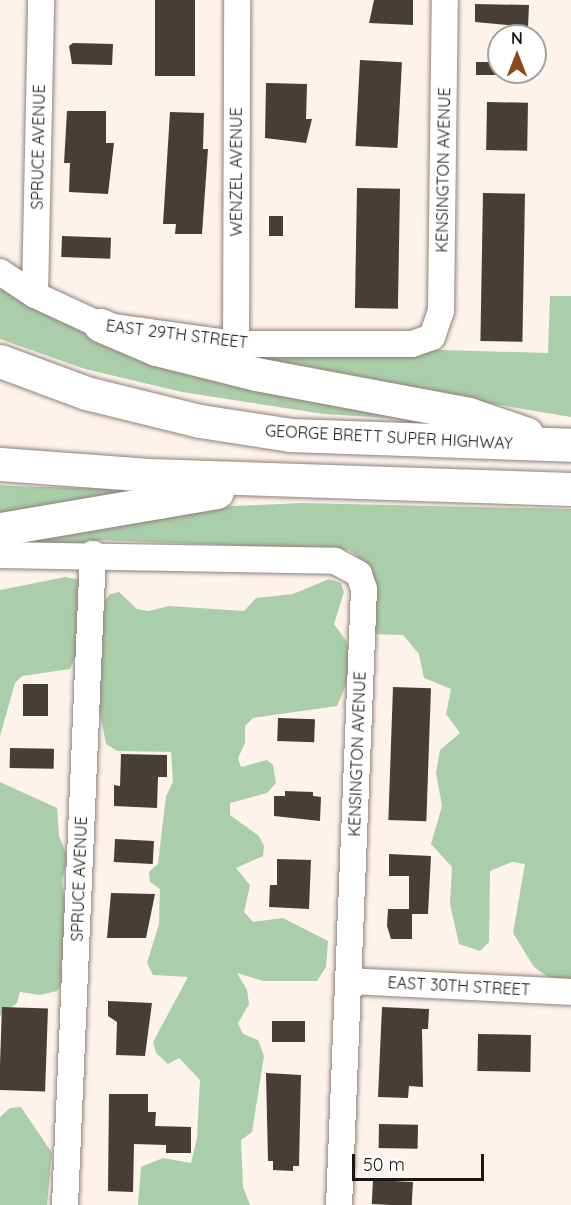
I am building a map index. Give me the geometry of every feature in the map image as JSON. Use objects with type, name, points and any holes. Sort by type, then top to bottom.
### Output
[{"type":"highway","points":[[100,325],[167,352],[256,374],[469,414],[566,445]]},
{"type":"highway","name":"GEORGE BRETT SUPER HIGHWAY","points":[[0,361],[86,393],[200,421],[290,435],[566,445]]},
{"type":"highway","points":[[0,464],[309,480],[571,489]]},
{"type":"highway","points":[[0,529],[309,480]]},
{"type":"street","name":"SPRUCE AVENUE","points":[[35,294],[41,0]]},
{"type":"street","name":"WENZEL AVENUE","points":[[236,344],[237,0]]},
{"type":"street","name":"KENSINGTON AVENUE","points":[[432,337],[441,311],[445,0]]},
{"type":"street","name":"EAST 29TH STREET","points":[[0,272],[35,294],[100,325],[236,344],[412,344],[432,337]]},
{"type":"street","name":"SPRUCE AVENUE","points":[[65,1205],[93,554]]},
{"type":"street","name":"KENSINGTON AVENUE","points":[[93,554],[335,561],[359,574],[363,589],[339,1205]]},
{"type":"street","points":[[0,555],[93,554]]},
{"type":"street","name":"EAST 30TH STREET","points":[[348,981],[571,992]]},
{"type":"green space","points":[[0,280],[455,422],[324,414],[182,392],[85,369],[0,339]]},
{"type":"green space","points":[[550,296],[571,296],[571,417],[285,369],[172,342],[548,353]]},
{"type":"green space","points":[[0,485],[11,486],[188,491],[0,521]]},
{"type":"green space","points":[[301,503],[571,509],[571,980],[548,977],[534,967],[513,933],[525,864],[512,862],[490,871],[489,942],[480,951],[459,944],[450,904],[452,867],[431,844],[442,806],[436,773],[440,750],[460,733],[446,714],[451,689],[424,678],[419,654],[403,635],[370,634],[371,578],[365,562],[349,550],[99,540],[82,547],[0,549],[0,537],[192,508]]},
{"type":"green space","points":[[65,577],[81,580],[95,614],[110,594],[119,592],[137,609],[148,611],[169,606],[244,611],[256,598],[293,594],[329,579],[341,583],[344,592],[334,624],[347,642],[350,676],[337,706],[253,718],[245,726],[245,743],[238,758],[241,767],[267,760],[273,765],[276,783],[267,793],[230,803],[230,815],[259,836],[264,846],[263,856],[236,868],[250,885],[244,912],[253,922],[283,918],[328,941],[326,967],[317,981],[263,981],[237,973],[247,990],[249,1004],[238,1023],[243,1034],[258,1040],[264,1056],[252,1132],[241,1140],[243,1187],[250,1205],[138,1205],[141,1167],[163,1158],[191,1163],[197,1138],[200,1080],[179,1058],[168,1064],[156,1053],[153,1042],[188,977],[153,975],[147,963],[159,924],[160,889],[150,882],[149,872],[158,864],[166,796],[173,782],[171,752],[117,751],[106,744],[94,681],[95,646],[76,654],[70,669],[22,676],[15,683],[0,736],[0,590]]},
{"type":"green space","points":[[0,782],[57,808],[59,836],[68,857],[62,880],[66,915],[62,983],[57,991],[40,995],[20,992],[17,1003],[0,1016]]},
{"type":"green space","points":[[21,1107],[52,1153],[47,1205],[0,1205],[0,1117],[10,1108]]},
{"type":"building","points":[[155,0],[195,0],[195,76],[155,76]]},
{"type":"building","points":[[374,0],[413,0],[413,25],[369,23]]},
{"type":"building","points":[[475,4],[529,5],[528,24],[475,22]]},
{"type":"building","points":[[73,43],[113,44],[112,65],[72,64],[69,46]]},
{"type":"building","points":[[360,60],[402,62],[397,148],[355,146]]},
{"type":"building","points":[[476,62],[487,62],[487,75],[476,75]]},
{"type":"building","points":[[266,83],[307,84],[306,119],[312,119],[306,143],[265,138]]},
{"type":"building","points":[[487,102],[528,103],[527,151],[486,150]]},
{"type":"building","points":[[67,111],[106,111],[106,143],[114,143],[108,194],[69,192],[70,163],[64,163]]},
{"type":"building","points":[[170,112],[204,113],[203,149],[208,149],[202,234],[175,234],[176,224],[163,224]]},
{"type":"building","points":[[357,188],[400,189],[398,309],[355,308]]},
{"type":"building","points":[[483,193],[525,194],[522,342],[480,341]]},
{"type":"building","points":[[269,216],[283,216],[283,236],[269,236]]},
{"type":"building","points":[[62,236],[111,238],[110,259],[61,257]]},
{"type":"building","points":[[23,684],[48,684],[48,716],[23,716]]},
{"type":"building","points":[[393,687],[431,688],[426,821],[388,820]]},
{"type":"building","points":[[278,718],[315,719],[314,742],[277,741]]},
{"type":"building","points":[[10,748],[54,749],[54,769],[10,768]]},
{"type":"building","points":[[121,754],[167,755],[167,777],[158,777],[157,808],[114,806],[114,785],[120,786]]},
{"type":"building","points":[[285,791],[313,792],[313,796],[321,797],[320,821],[274,816],[274,796],[285,796]]},
{"type":"building","points":[[115,839],[154,841],[153,864],[114,862]]},
{"type":"building","points":[[389,854],[431,856],[428,914],[412,914],[412,939],[391,939],[387,926],[388,909],[409,909],[409,876],[389,876]]},
{"type":"building","points":[[277,859],[311,860],[309,909],[269,907],[270,885],[277,885]]},
{"type":"building","points":[[111,893],[155,894],[146,938],[107,938]]},
{"type":"building","points":[[108,1001],[152,1003],[145,1056],[116,1055],[117,1022],[108,1016]]},
{"type":"building","points":[[2,1007],[48,1009],[45,1092],[0,1090]]},
{"type":"building","points":[[382,1007],[429,1009],[428,1029],[422,1029],[423,1087],[409,1086],[408,1098],[378,1097]]},
{"type":"building","points":[[272,1021],[305,1021],[305,1042],[272,1042]]},
{"type":"building","points":[[478,1034],[531,1035],[530,1072],[477,1071]]},
{"type":"building","points":[[266,1073],[301,1075],[299,1166],[293,1166],[293,1171],[273,1170],[273,1161],[268,1161]]},
{"type":"building","points":[[109,1094],[148,1094],[148,1112],[156,1112],[155,1126],[191,1127],[191,1153],[166,1153],[166,1145],[134,1144],[133,1192],[108,1191]]},
{"type":"building","points":[[379,1124],[418,1125],[418,1149],[379,1148]]},
{"type":"building","points":[[373,1180],[413,1182],[412,1205],[372,1204]]}]
